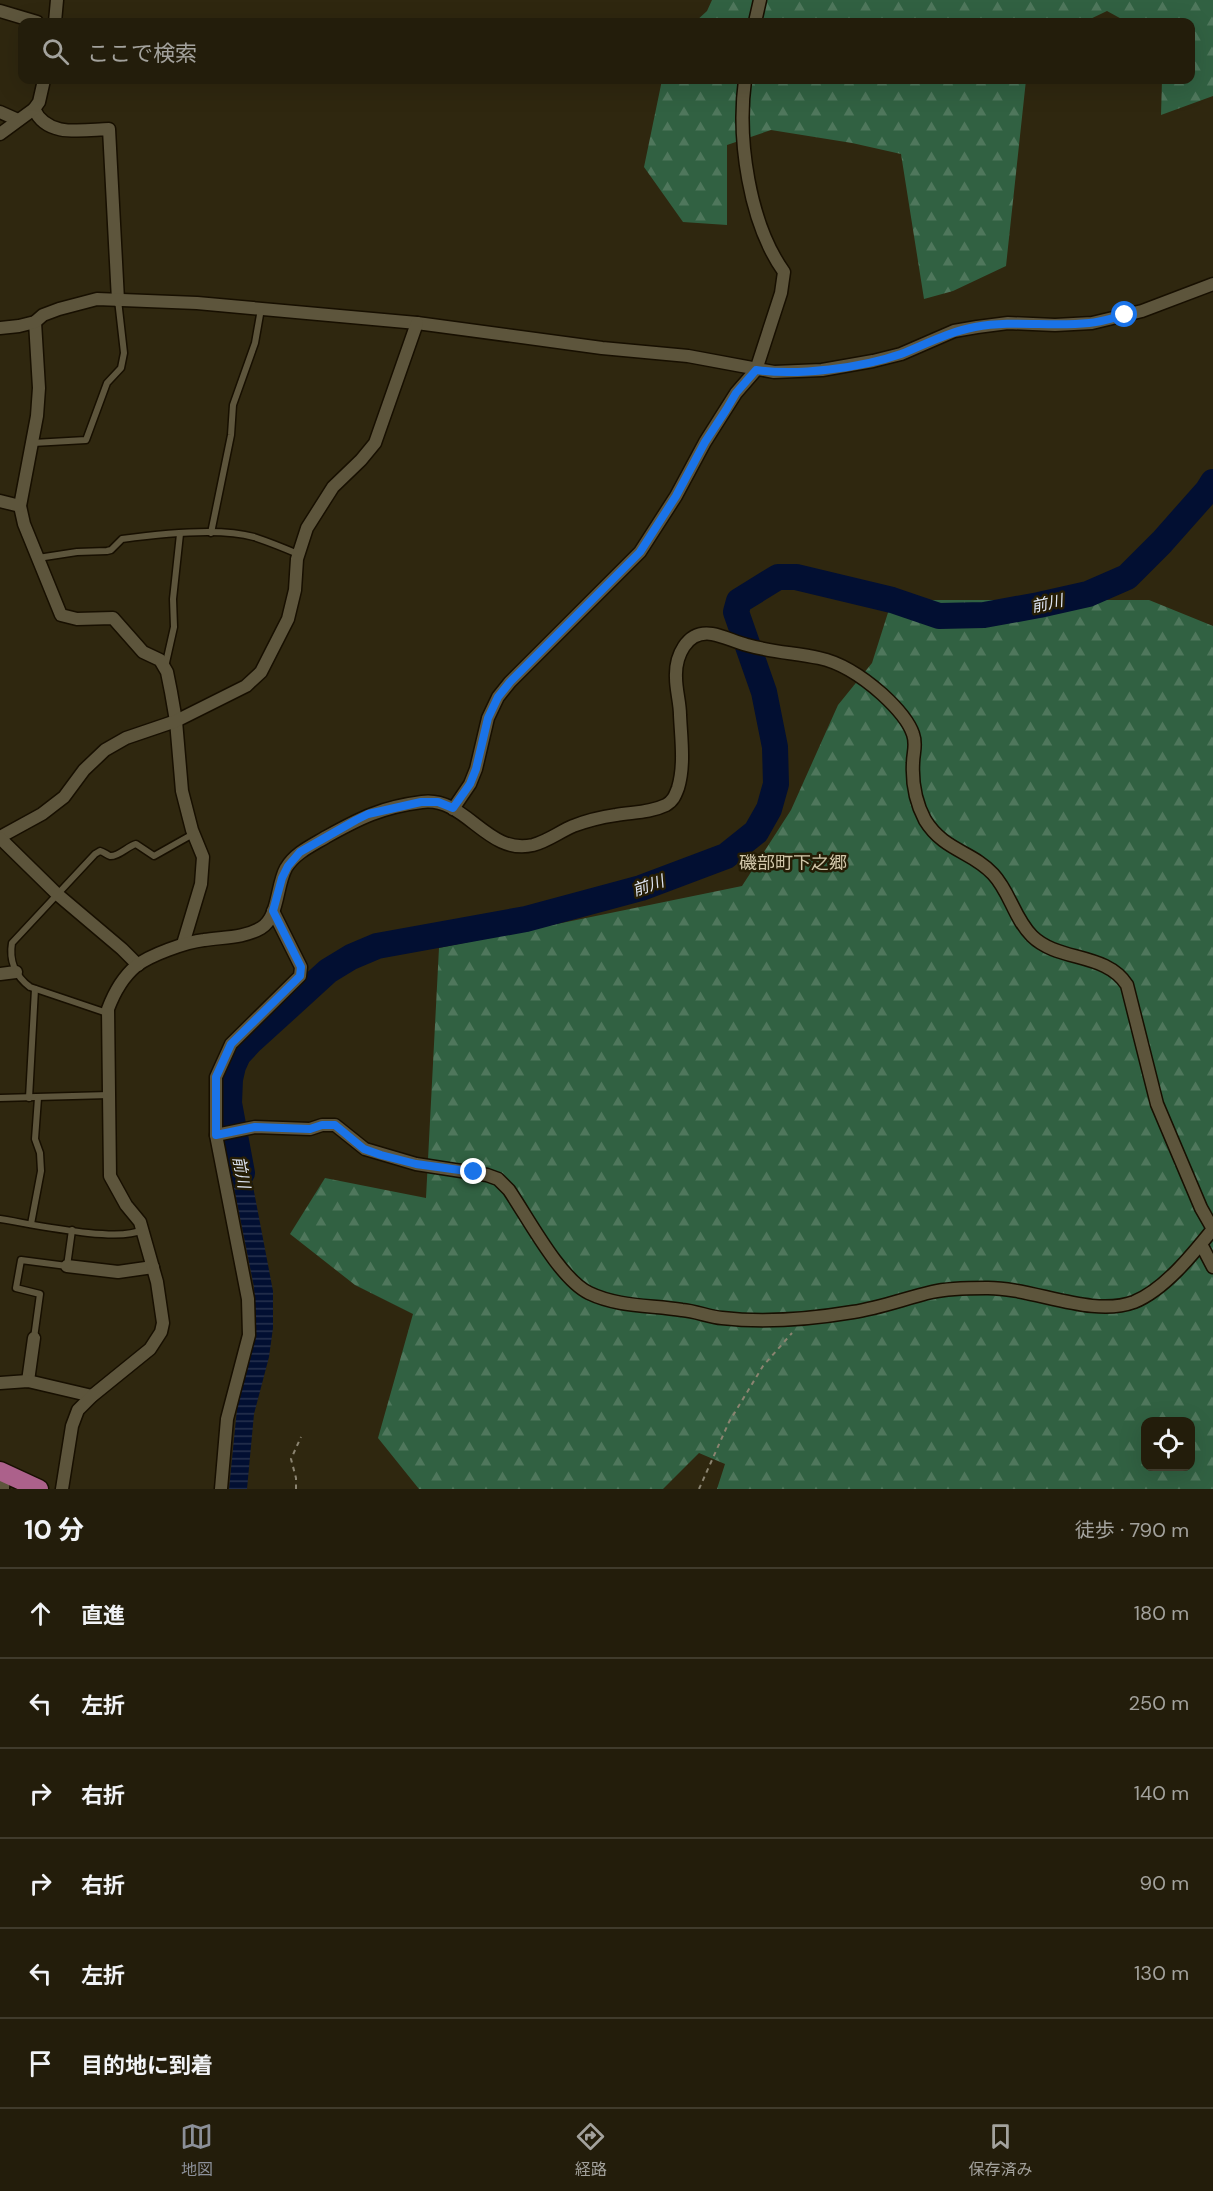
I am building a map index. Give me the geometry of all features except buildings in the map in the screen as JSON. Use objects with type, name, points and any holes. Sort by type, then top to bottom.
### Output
[{"type":"main road","points":[[2,1477],[39,1489]]},
{"type":"street","points":[[55,18],[57,0]]},
{"type":"street","points":[[756,18],[760,0]]},
{"type":"street","points":[[0,11],[23,18]]},
{"type":"street","points":[[0,134],[34,109],[39,102],[43,84]]},
{"type":"street","points":[[453,808],[470,784],[476,769],[488,718],[498,697],[510,682],[640,552],[676,496],[705,442],[730,403],[756,370],[780,293],[784,272],[763,236],[748,175],[742,143],[745,84]]},
{"type":"street","points":[[34,109],[39,119],[52,129],[109,129],[118,300]]},
{"type":"street","points":[[0,112],[18,120]]},
{"type":"street","points":[[0,327],[35,322],[43,315],[59,309],[97,299],[197,303],[417,323],[602,348],[688,356],[774,372],[822,370],[873,361],[901,354],[954,331],[977,327],[1008,323],[1056,325],[1092,323],[1142,311],[1213,284]]},
{"type":"street","points":[[35,322],[39,388],[37,416],[21,506],[24,524],[62,615],[77,619],[113,618],[143,652],[160,660],[164,668],[176,721],[182,791],[203,857],[201,884],[183,944]]},
{"type":"street","points":[[138,965],[57,894],[0,838],[42,814],[64,797],[84,770],[105,750],[126,738],[176,721],[246,686],[261,672],[288,619],[295,590],[298,554],[306,528],[333,487],[375,443],[417,323]]},
{"type":"street","points":[[0,501],[21,506]]},
{"type":"street","points":[[62,1489],[72,1426],[78,1410],[150,1349],[161,1332],[163,1323],[163,1310],[140,1222],[126,1205],[110,1176],[108,1013],[113,997],[138,965],[183,944],[248,934],[262,927],[268,922],[273,911],[282,878],[288,866],[300,852],[368,814],[421,802],[438,802],[453,808],[502,843],[529,846],[543,842],[573,827],[613,815],[655,810],[671,802],[677,790],[681,771],[677,663],[682,649],[692,637],[700,634],[712,634],[747,645],[820,658],[841,665],[873,686],[894,705],[911,728],[915,739],[914,783],[918,803],[926,820],[940,839],[984,864],[994,874],[1007,890],[1024,927],[1035,940],[1052,949],[1103,965],[1122,977],[1127,985],[1157,1104],[1201,1208],[1213,1229],[1164,1281],[1144,1296],[1124,1304],[1079,1305],[1020,1290],[988,1288],[934,1292],[855,1312],[804,1318],[721,1318],[684,1310],[624,1303],[592,1294],[575,1285],[563,1271],[509,1190],[498,1179],[462,1169],[416,1164],[381,1155],[364,1149],[335,1125],[322,1125],[310,1129],[255,1127],[216,1135]]},
{"type":"street","points":[[221,1489],[227,1419],[249,1335],[248,1299],[216,1135],[216,1077],[231,1044],[300,976],[301,967],[273,911]]},
{"type":"street","points":[[0,974],[16,972]]},
{"type":"street","points":[[1201,1244],[1213,1267]]},
{"type":"street","points":[[67,1266],[118,1272],[153,1267]]},
{"type":"street","points":[[28,1381],[34,1338]]},
{"type":"street","points":[[0,1383],[28,1381],[92,1396]]},
{"type":"lane","points":[[32,443],[86,440],[106,383],[121,368],[124,353],[118,300]]},
{"type":"lane","points":[[211,533],[231,435],[233,405],[255,343],[261,309]]},
{"type":"lane","points":[[38,558],[77,552],[107,551],[122,539],[211,533],[252,537],[298,554]]},
{"type":"lane","points":[[164,668],[174,627],[173,599],[180,534]]},
{"type":"lane","points":[[108,1013],[35,988],[21,980],[11,955],[12,943],[100,851],[111,856],[136,844],[154,856],[194,834]]},
{"type":"lane","points":[[28,1098],[35,988]]},
{"type":"lane","points":[[0,1098],[109,1095]]},
{"type":"lane","points":[[31,1224],[41,1171],[40,1154],[35,1140],[38,1098]]},
{"type":"lane","points":[[0,1219],[118,1235],[131,1235],[142,1230]]},
{"type":"lane","points":[[34,1338],[40,1294],[16,1288],[21,1260],[67,1266],[72,1230]]},
{"type":"path","points":[[699,1489],[729,1422],[763,1366],[804,1318]]},
{"type":"path","points":[[296,1489],[296,1478],[291,1459],[301,1437]]},
{"type":"green space","points":[[712,0],[1213,0],[1213,96],[1161,115],[1162,84],[1195,84],[1195,18],[1120,18],[1107,11],[1092,18],[699,18],[707,11]]},
{"type":"green space","points":[[661,84],[1026,84],[1006,266],[953,291],[924,299],[901,154],[852,143],[771,130],[727,145],[727,225],[683,222],[644,167]]},
{"type":"green space","points":[[892,600],[1149,600],[1213,626],[1213,1489],[717,1489],[725,1464],[699,1453],[663,1489],[419,1489],[378,1438],[413,1314],[355,1285],[290,1234],[325,1178],[426,1198],[439,948],[742,886],[791,810],[838,705],[872,663]]},
{"type":"water","points":[[244,1139],[273,1291],[273,1328],[269,1357],[254,1414],[247,1489],[229,1489],[238,1399],[254,1339],[255,1312],[254,1287],[225,1143]]},
{"type":"waterway","name":"前川","points":[[242,1173],[229,1103],[233,1066],[238,1055],[250,1042],[328,971],[351,957],[377,946],[526,919],[641,888],[726,856],[756,832],[769,809],[776,784],[775,747],[764,692],[736,612],[739,601],[778,577],[796,577],[892,600],[939,616],[984,615],[1088,594],[1127,577],[1162,542],[1213,482]]},
{"type":"district","name":"磯部町下之郷","points":[[793,863]]},
{"type":"route","points":[[474,1172],[416,1164],[381,1155],[364,1149],[335,1125],[322,1125],[310,1129],[255,1127],[216,1135],[216,1077],[231,1044],[300,976],[301,967],[273,911],[282,878],[288,866],[300,852],[368,814],[431,801],[453,808],[470,784],[476,769],[488,718],[498,697],[510,682],[640,552],[676,496],[705,442],[736,393],[756,370],[774,372],[822,370],[873,361],[901,354],[954,331],[977,327],[1008,323],[1056,325],[1092,323],[1125,315]]}]
